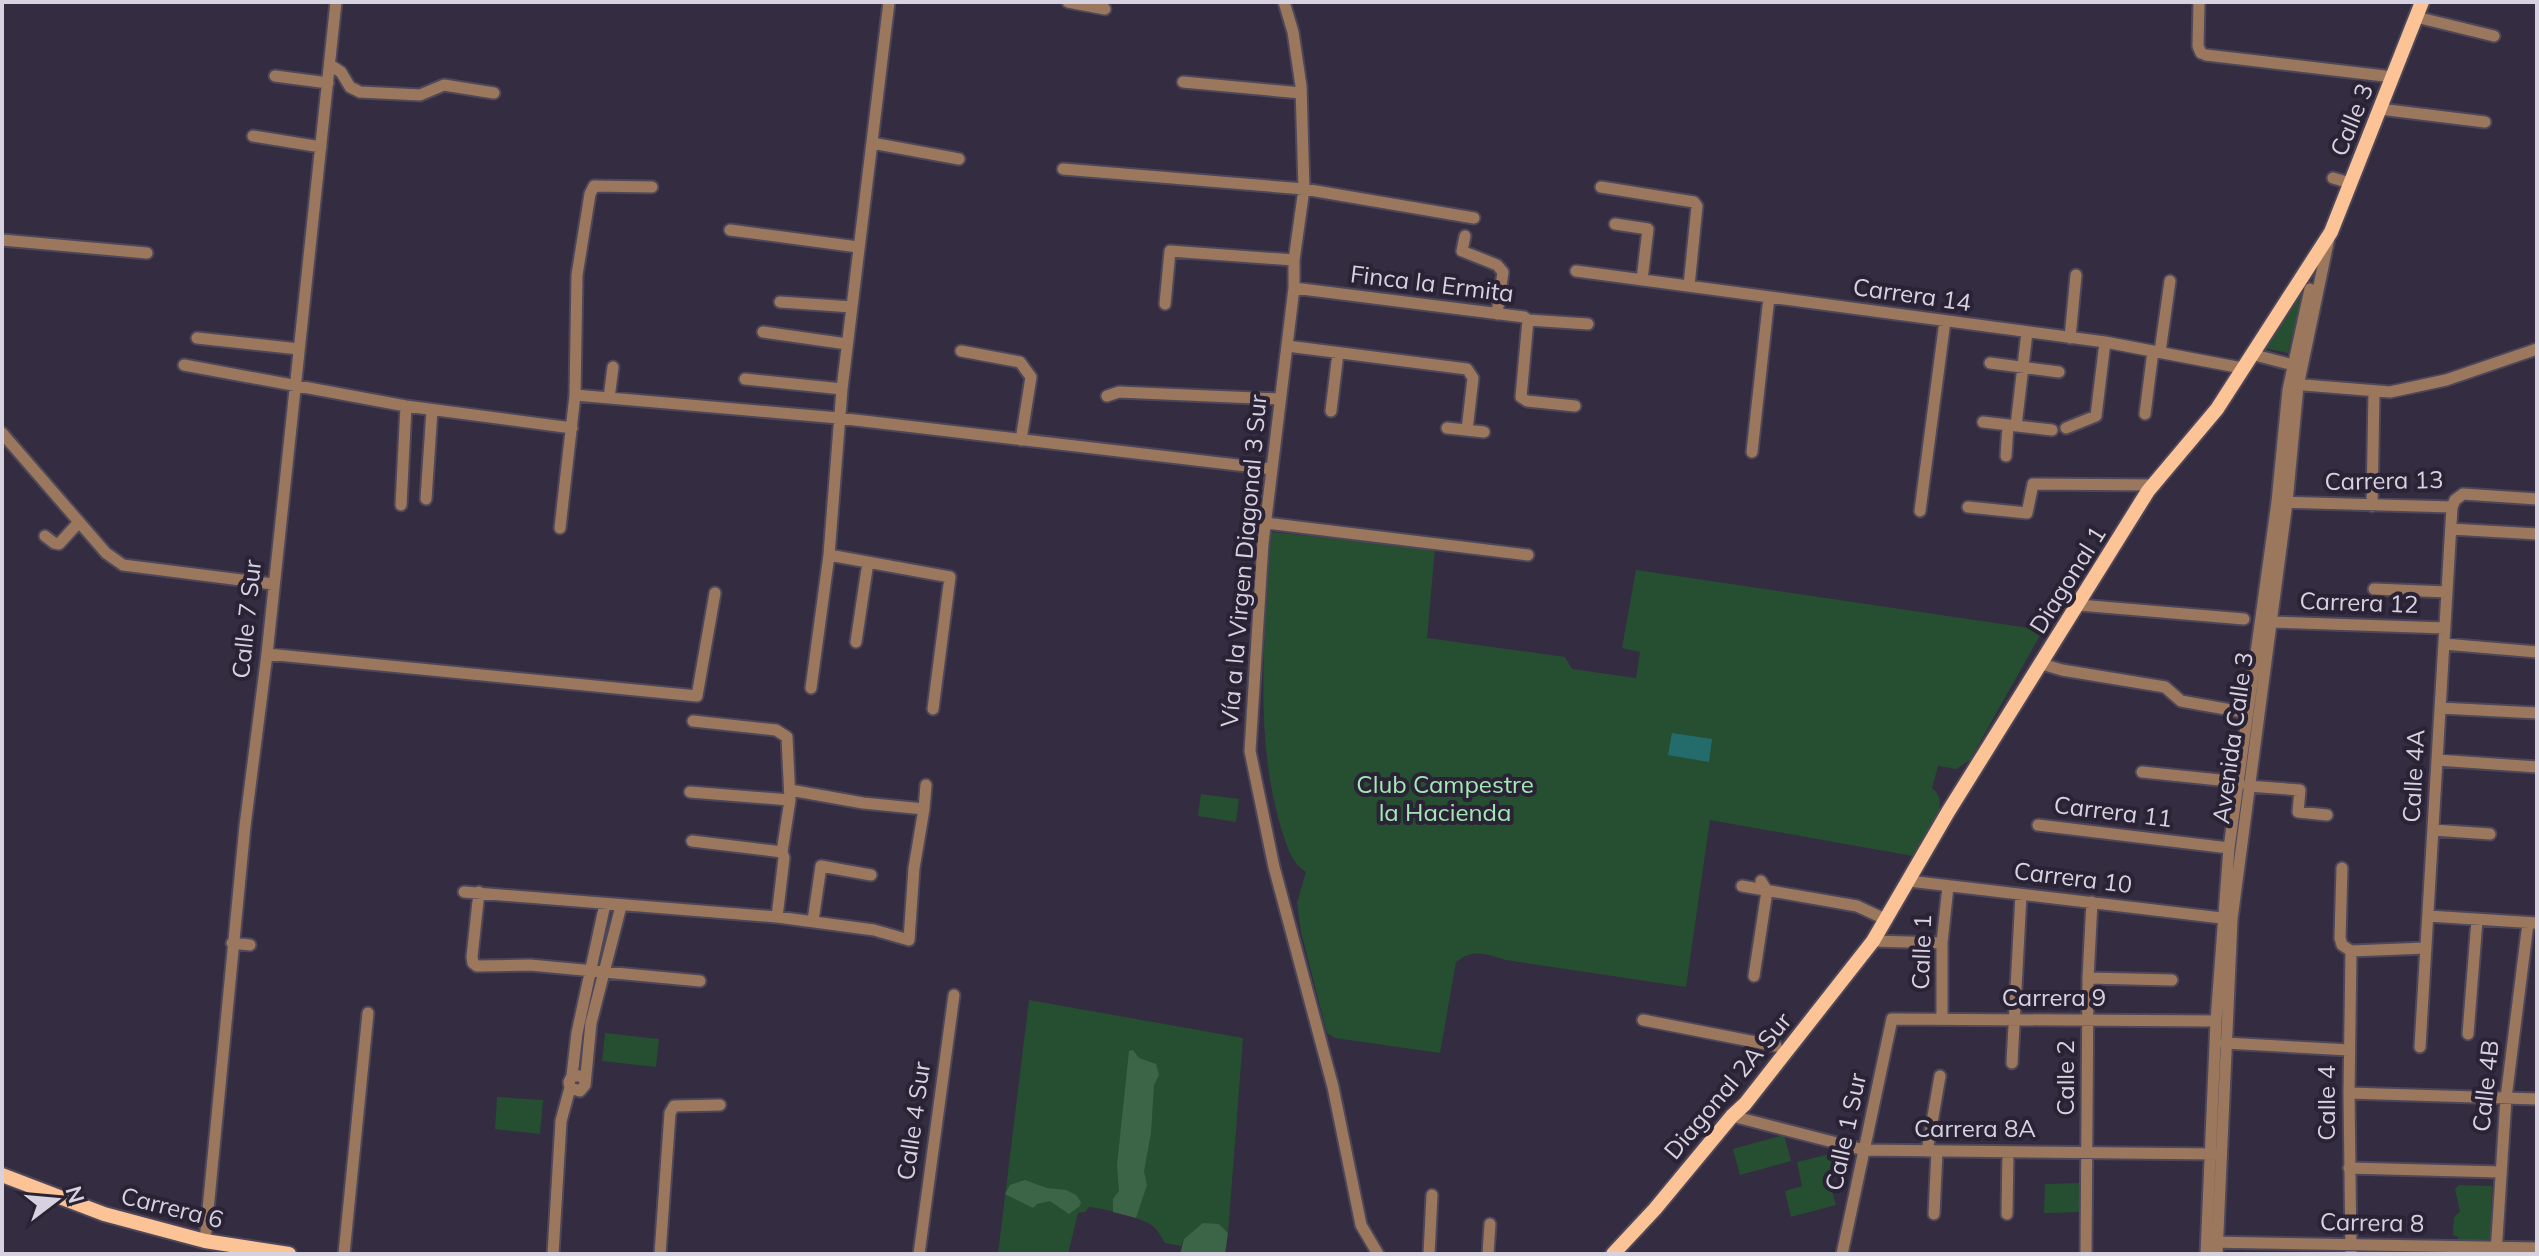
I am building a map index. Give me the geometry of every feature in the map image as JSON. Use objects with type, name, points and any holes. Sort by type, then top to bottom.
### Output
[{"type":"main road","name":"Calle 3","points":[[2318,253],[2331,232],[2422,2]]},
{"type":"main road","name":"Diagonal 1","points":[[1873,941],[1948,812],[2155,485],[2217,409],[2318,253]]},
{"type":"main road","name":"Diagonal 2A Sur","points":[[1613,1254],[1745,1104],[1873,941]]},
{"type":"main road","name":"Carrera 6","points":[[2,1175],[104,1214],[205,1241],[289,1254]]},
{"type":"street","name":"Calle 7 Sur","points":[[205,1241],[232,943],[267,654],[336,2]]},
{"type":"street","points":[[811,688],[829,555],[838,418],[889,2]]},
{"type":"street","points":[[1068,2],[1105,9]]},
{"type":"street","name":"Vía a la Virgen Diagonal 3 Sur","points":[[1284,2],[1293,32],[1301,93],[1304,189],[1266,523],[1250,751],[1274,867],[1333,1087],[1361,1225],[1378,1254]]},
{"type":"street","points":[[2199,2],[2198,46],[2201,53],[2206,55],[2393,77]]},
{"type":"street","points":[[2416,17],[2494,36]]},
{"type":"street","points":[[330,65],[341,72],[350,87],[360,92],[420,95],[444,85],[494,93]]},
{"type":"street","points":[[275,76],[328,83]]},
{"type":"street","points":[[1183,82],[1301,93]]},
{"type":"street","points":[[2380,109],[2485,122]]},
{"type":"street","points":[[253,136],[321,147]]},
{"type":"street","points":[[872,143],[959,159]]},
{"type":"street","points":[[1063,169],[1304,189],[1474,218]]},
{"type":"street","points":[[2333,178],[2350,183]]},
{"type":"street","points":[[560,528],[575,395],[577,275],[590,194],[594,186],[652,187]]},
{"type":"street","points":[[1601,187],[1694,202],[1697,206],[1689,286]]},
{"type":"street","points":[[1615,224],[1648,229],[1642,280]]},
{"type":"street","points":[[730,230],[858,247]]},
{"type":"street","name":"Avenida Calle 3","points":[[2297,366],[2331,232]]},
{"type":"street","points":[[1465,236],[1462,251],[1497,265],[1503,272],[1497,314]]},
{"type":"street","points":[[2,240],[147,253]]},
{"type":"street","points":[[1165,304],[1170,251],[1294,260]]},
{"type":"street","name":"Avenida Calle 3","points":[[2216,1154],[2216,1021],[2244,784],[2271,622],[2294,384],[2318,253]]},
{"type":"street","name":"Carrera 14","points":[[1576,271],[2105,342],[2242,368]]},
{"type":"street","points":[[2070,338],[2076,275]]},
{"type":"street","points":[[2145,414],[2170,281]]},
{"type":"street","name":"Finca la Ermita","points":[[1294,288],[1524,317],[1528,320],[1521,397],[1527,401],[1575,406]]},
{"type":"street","points":[[1752,452],[1769,297]]},
{"type":"street","points":[[780,302],[852,307]]},
{"type":"street","points":[[1528,320],[1588,324]]},
{"type":"street","points":[[1920,511],[1945,321]]},
{"type":"street","points":[[763,332],[847,344]]},
{"type":"street","points":[[2006,456],[2024,367],[2027,332]]},
{"type":"street","points":[[197,338],[299,349]]},
{"type":"street","points":[[2066,428],[2096,416],[2105,342]]},
{"type":"street","points":[[1287,346],[1467,369],[1473,378],[1467,430]]},
{"type":"street","points":[[2294,384],[2390,392],[2419,387],[2537,349]]},
{"type":"street","points":[[961,351],[1020,362],[1031,377],[1021,440]]},
{"type":"street","points":[[1331,411],[1338,353]]},
{"type":"street","points":[[2251,354],[2297,366]]},
{"type":"street","points":[[1990,363],[2059,372]]},
{"type":"street","points":[[184,365],[406,406],[572,428]]},
{"type":"street","points":[[609,398],[613,367]]},
{"type":"street","points":[[745,379],[842,389]]},
{"type":"street","points":[[2372,506],[2374,391]]},
{"type":"street","points":[[1107,396],[1119,392],[1279,399]]},
{"type":"street","points":[[575,395],[838,418],[1272,469]]},
{"type":"street","points":[[401,505],[406,406]]},
{"type":"street","points":[[426,499],[432,410]]},
{"type":"street","points":[[1983,422],[2052,430]]},
{"type":"street","points":[[1447,428],[1484,432]]},
{"type":"street","points":[[2,433],[106,553],[123,565],[273,584]]},
{"type":"street","points":[[1968,507],[2027,513],[2033,484],[2155,485]]},
{"type":"street","name":"Carrera 13","points":[[2282,502],[2372,506],[2537,499]]},
{"type":"street","name":"Avenida Calle 3","points":[[2211,1248],[2225,1043],[2229,848],[2244,784],[2248,713],[2282,502]]},
{"type":"street","name":"Calle 4A","points":[[2420,1047],[2455,502]]},
{"type":"street","points":[[45,536],[59,544],[79,522]]},
{"type":"street","points":[[1266,523],[1528,555]]},
{"type":"street","points":[[2451,529],[2537,534]]},
{"type":"street","points":[[829,555],[950,577],[933,709]]},
{"type":"street","points":[[856,642],[868,562]]},
{"type":"street","points":[[2374,589],[2447,592]]},
{"type":"street","points":[[267,654],[697,696],[715,593]]},
{"type":"street","points":[[2079,605],[2244,619]]},
{"type":"street","name":"Carrera 12","points":[[2271,622],[2327,629],[2445,628]]},
{"type":"street","points":[[2444,644],[2537,652]]},
{"type":"street","points":[[2042,664],[2165,687],[2181,701],[2248,713]]},
{"type":"street","points":[[2440,708],[2537,713]]},
{"type":"street","points":[[693,721],[776,730],[787,737],[790,795],[777,917]]},
{"type":"street","points":[[2437,760],[2537,767]]},
{"type":"street","points":[[2142,772],[2300,790],[2298,812],[2327,815]]},
{"type":"street","points":[[464,892],[777,917],[874,930],[909,940],[914,868],[926,785]]},
{"type":"street","points":[[690,792],[790,795],[924,809]]},
{"type":"street","name":"Carrera 11","points":[[2038,825],[2229,848]]},
{"type":"street","points":[[2433,830],[2490,834]]},
{"type":"street","points":[[692,841],[782,852]]},
{"type":"street","points":[[813,921],[821,866],[871,875]]},
{"type":"street","name":"Calle 4","points":[[2342,868],[2340,938],[2342,945],[2351,951],[2351,1249]]},
{"type":"street","name":"Carrera 10","points":[[1909,881],[2228,919]]},
{"type":"street","points":[[1742,886],[1764,886],[1865,907],[1887,920]]},
{"type":"street","points":[[1754,976],[1764,886]]},
{"type":"street","name":"Calle 1","points":[[1942,1019],[1942,943],[1948,886]]},
{"type":"street","points":[[479,892],[472,957],[477,966],[530,965],[700,981]]},
{"type":"street","points":[[2012,1063],[2021,895]]},
{"type":"street","name":"Calle 2","points":[[2086,1254],[2088,978],[2092,902]]},
{"type":"street","points":[[553,1254],[561,1121],[575,1081],[591,999],[591,972],[605,904]]},
{"type":"street","points":[[591,999],[605,972],[621,906]]},
{"type":"street","points":[[2428,916],[2533,923]]},
{"type":"street","points":[[601,920],[616,922]]},
{"type":"street","points":[[2468,1034],[2477,920]]},
{"type":"street","name":"Calle 4B","points":[[2496,1251],[2506,1098],[2533,923]]},
{"type":"street","points":[[1873,941],[1942,943]]},
{"type":"street","points":[[232,943],[250,945]]},
{"type":"street","points":[[2351,951],[2426,948]]},
{"type":"street","points":[[2088,978],[2172,980]]},
{"type":"street","name":"Calle 4 Sur","points":[[919,1254],[954,995]]},
{"type":"street","points":[[344,1254],[368,1013]]},
{"type":"street","name":"Carrera 9","points":[[1892,1019],[2216,1021]]},
{"type":"street","name":"Calle 1 Sur","points":[[1842,1254],[1892,1019]]},
{"type":"street","points":[[1643,1020],[1776,1046]]},
{"type":"street","points":[[2225,1043],[2349,1050]]},
{"type":"street","points":[[1934,1214],[1932,1151],[1940,1076]]},
{"type":"street","points":[[2349,1093],[2537,1099]]},
{"type":"street","points":[[660,1254],[670,1113],[674,1106],[720,1105]]},
{"type":"street","name":"Carrera 8A","points":[[1732,1116],[1864,1150],[2216,1154]]},
{"type":"street","points":[[2007,1214],[2008,1152]]},
{"type":"street","points":[[2349,1168],[2500,1172]]},
{"type":"street","points":[[1429,1254],[1432,1195]]},
{"type":"street","points":[[1488,1254],[1490,1224]]},
{"type":"street","name":"Carrera 8","points":[[2211,1248],[2496,1251],[2537,1248]]},
{"type":"green space","points":[[2304,286],[2288,353],[2264,348]]},
{"type":"green space","name":"Club Campestre la Hacienda","points":[[1271,532],[1435,549],[1427,638],[1565,657],[1572,669],[1636,678],[1640,652],[1622,648],[1636,570],[2043,630],[1970,760],[1956,769],[1938,766],[1932,788],[1938,795],[1939,812],[1913,856],[1710,820],[1686,987],[1506,960],[1486,954],[1468,955],[1456,962],[1440,1053],[1335,1038],[1327,1033],[1301,932],[1297,903],[1306,872],[1288,849],[1267,757],[1263,682]]},
{"type":"green space","points":[[1201,794],[1239,799],[1236,822],[1198,816]]},
{"type":"green space","points":[[1029,1000],[1243,1038],[1228,1233],[1219,1224],[1184,1239],[1181,1246],[1165,1243],[1154,1227],[1142,1220],[1089,1207],[1085,1212],[1078,1213],[1068,1254],[998,1254]]},
{"type":"green space","points":[[605,1033],[659,1039],[656,1067],[602,1061]]},
{"type":"green space","points":[[497,1097],[543,1100],[540,1134],[495,1129]]},
{"type":"green space","points":[[1784,1135],[1791,1161],[1740,1175],[1733,1149]]},
{"type":"green space","points":[[1838,1152],[1843,1176],[1829,1180],[1836,1205],[1791,1217],[1785,1191],[1802,1186],[1797,1162]]},
{"type":"green space","points":[[2081,1183],[2081,1212],[2044,1213],[2045,1184]]},
{"type":"green space","points":[[2459,1185],[2492,1186],[2490,1246],[2458,1246],[2458,1237],[2453,1235],[2454,1218],[2460,1211],[2455,1189]]},
{"type":"shaded area","points":[[1672,733],[1712,739],[1709,762],[1668,755]]},
{"type":"shaded area","points":[[1133,1050],[1139,1058],[1156,1064],[1159,1075],[1154,1085],[1151,1133],[1144,1171],[1147,1185],[1136,1218],[1113,1212],[1113,1199],[1119,1191],[1117,1165],[1129,1051]]},
{"type":"shaded area","points":[[1025,1180],[1047,1188],[1066,1190],[1076,1195],[1080,1206],[1069,1214],[1050,1201],[1033,1208],[1005,1194],[1010,1185]]},
{"type":"shaded area","points":[[1203,1223],[1219,1224],[1228,1233],[1225,1254],[1180,1254],[1184,1239]]}]
